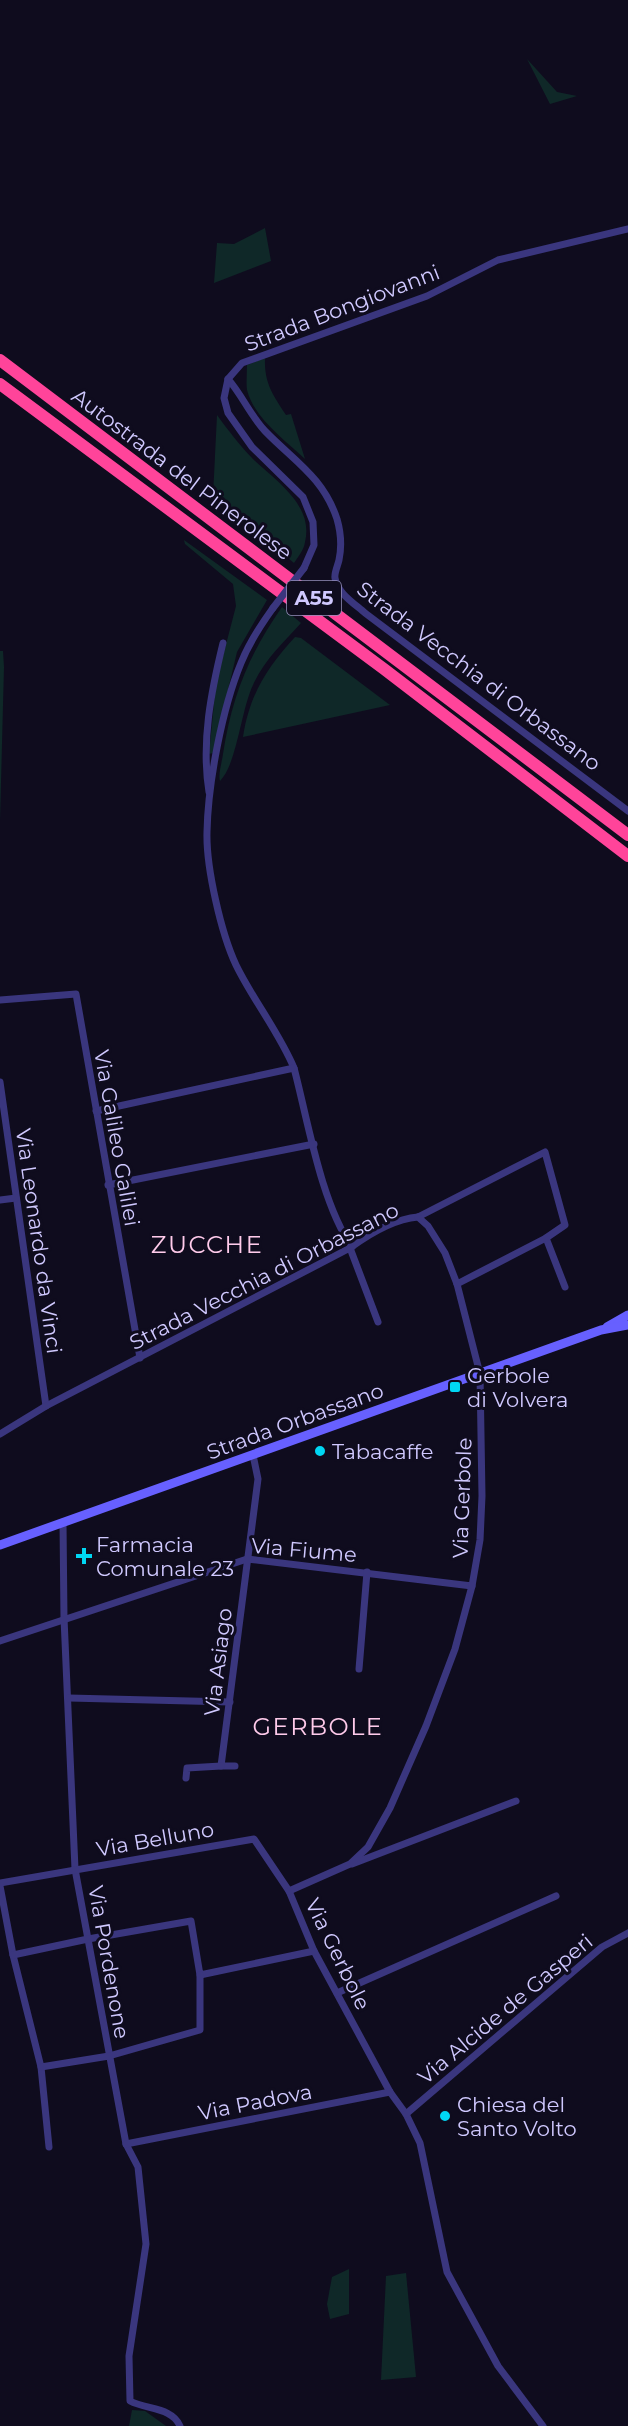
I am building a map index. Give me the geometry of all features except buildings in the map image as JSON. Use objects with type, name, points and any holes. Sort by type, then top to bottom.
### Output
[{"type":"highway","name":"Autostrada del Pinerolese","points":[[0,360],[628,836]]},
{"type":"highway","name":"Autostrada del Pinerolese","points":[[0,384],[384,669],[628,856]]},
{"type":"main road","name":"Strada Orbassano","points":[[601,1330],[628,1314]]},
{"type":"main road","name":"Strada Orbassano","points":[[0,1545],[601,1330],[628,1325]]},
{"type":"street","name":"Strada Bongiovanni","points":[[378,1322],[351,1247],[327,1194],[294,1068],[236,964],[224,927],[208,857],[207,832],[218,744],[240,664],[255,633],[304,568],[315,546],[313,522],[303,497],[252,447],[233,422],[224,398],[228,379],[242,363],[427,296],[498,261],[628,230]]},
{"type":"street","name":"Strada Vecchia di Orbassano","points":[[228,379],[241,394],[250,414],[266,432],[305,467],[321,487],[333,508],[340,529],[341,545],[335,578],[342,593],[365,613],[628,811]]},
{"type":"street","points":[[210,801],[206,763],[210,700],[223,643]]},
{"type":"street","name":"Via Galileo Galilei","points":[[0,1000],[76,994],[140,1358]]},
{"type":"street","points":[[96,1111],[294,1068]]},
{"type":"street","name":"Via Leonardo da Vinci","points":[[0,1082],[46,1406]]},
{"type":"street","points":[[108,1185],[314,1144]]},
{"type":"street","name":"Strada Vecchia di Orbassano","points":[[0,1434],[46,1406],[351,1247],[381,1229],[406,1218],[418,1217],[545,1152],[565,1226],[546,1238]]},
{"type":"street","points":[[0,1200],[16,1198]]},
{"type":"street","name":"Via Gerbole","points":[[418,1217],[428,1226],[445,1253],[457,1284],[480,1374],[482,1496],[480,1540],[472,1586],[455,1649],[426,1726],[390,1808],[368,1847],[350,1864],[289,1891],[314,1951],[420,2143],[447,2272],[498,2366],[543,2426]]},
{"type":"street","points":[[457,1284],[546,1238],[565,1287]]},
{"type":"street","name":"Via Asiago","points":[[221,1766],[258,1479],[253,1455]]},
{"type":"street","name":"Via Pordenone","points":[[63,1522],[64,1618],[75,1869],[126,2144],[138,2167],[146,2237],[129,2356],[130,2401],[169,2413],[177,2418],[180,2426]]},
{"type":"street","name":"Via Fiume","points":[[0,1641],[247,1559],[472,1586]]},
{"type":"street","points":[[359,1669],[367,1572]]},
{"type":"street","points":[[69,1698],[230,1702]]},
{"type":"street","points":[[186,1778],[186,1768],[235,1766]]},
{"type":"street","points":[[350,1864],[516,1801]]},
{"type":"street","name":"Via Belluno","points":[[0,1884],[254,1839],[289,1891]]},
{"type":"street","points":[[0,1884],[13,1955],[41,2067],[49,2147]]},
{"type":"street","points":[[337,1993],[556,1896]]},
{"type":"street","points":[[13,1955],[88,1939],[191,1922],[200,1975],[200,2030],[109,2056],[41,2067]]},
{"type":"street","name":"Via Alcide de Gasperi","points":[[406,2114],[602,1947],[628,1933]]},
{"type":"street","points":[[200,1975],[314,1951]]},
{"type":"street","name":"Via Padova","points":[[126,2144],[390,2092]]},
{"type":"green space","points":[[527,59],[557,92],[577,96],[550,104]]},
{"type":"green space","points":[[265,228],[271,261],[214,283],[217,243],[234,244]]},
{"type":"green space","points":[[265,358],[266,375],[270,388],[286,415],[291,414],[305,459],[263,419],[247,390],[247,365]]},
{"type":"green space","points":[[217,415],[248,454],[282,485],[299,505],[306,529],[305,542],[294,563],[213,496]]},
{"type":"green space","points":[[184,540],[267,600],[237,652],[213,753],[209,754],[216,683],[236,606],[233,584],[185,544]]},
{"type":"green space","points":[[282,607],[301,623],[274,652],[257,676],[249,696],[231,762],[220,781],[231,713],[243,676],[270,624]]},
{"type":"green space","points":[[295,637],[301,638],[390,705],[243,737],[250,708],[261,683]]},
{"type":"green space","points":[[0,651],[3,651],[4,667],[0,821]]},
{"type":"green space","points":[[349,2269],[349,2314],[330,2319],[327,2304],[332,2277]]},
{"type":"green space","points":[[406,2273],[416,2377],[381,2380],[386,2276]]},
{"type":"green space","points":[[132,2410],[145,2411],[166,2426],[129,2426]]},
{"type":"place","name":"Gerbole di Volvera","points":[[455,1387]]},
{"type":"place","name":"Tabacaffe","points":[[320,1451]]},
{"type":"place","name":"Farmacia Comunale 23","points":[[84,1556]]},
{"type":"place","name":"Chiesa del Santo Volto","points":[[445,2116]]},
{"type":"district","name":"ZUCCHE","points":[[207,1244]]},
{"type":"district","name":"GERBOLE","points":[[318,1726]]}]
